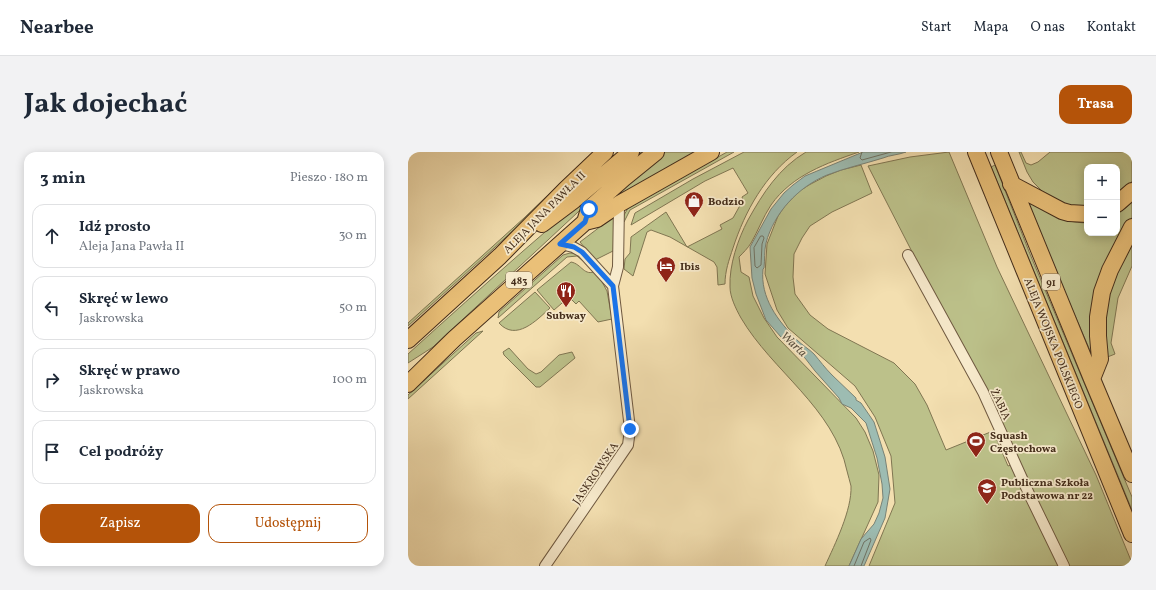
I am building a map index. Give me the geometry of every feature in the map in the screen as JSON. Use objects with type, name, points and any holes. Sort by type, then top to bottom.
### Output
[{"type":"main road","name":"ALEJA JANA PAWŁA II","points":[[408,340],[500,256],[564,190],[605,152]]},
{"type":"main road","name":"ALEJA JANA PAWŁA II","points":[[500,256],[574,200],[631,152]]},
{"type":"main road","points":[[585,222],[589,209],[656,152]]},
{"type":"main road","name":"483","points":[[408,384],[454,339],[585,222],[597,219],[619,204],[711,152]]},
{"type":"main road","name":"ALEJA WOJSKA POLSKIEGO","points":[[976,152],[1132,534]]},
{"type":"main road","name":"ALEJA WOJSKA POLSKIEGO","points":[[1001,157],[1132,474]]},
{"type":"main road","points":[[1011,184],[1062,211],[1084,214]]},
{"type":"main road","points":[[1120,201],[1132,191]]},
{"type":"main road","points":[[1092,379],[1100,359],[1098,323],[1102,292],[1110,270],[1132,227]]},
{"type":"street","name":"JASKROWSKA","points":[[545,566],[628,446],[630,429],[613,286],[618,267],[619,204]]},
{"type":"street","points":[[560,244],[574,247],[582,252],[613,286]]},
{"type":"street","name":"ŻABIA","points":[[908,255],[983,392],[1030,496],[1064,566]]},
{"type":"green space","points":[[593,152],[596,152],[526,219],[408,326],[408,323],[524,218]]},
{"type":"green space","points":[[641,152],[645,152],[606,186],[433,347],[408,363],[408,354],[552,226]]},
{"type":"green space","points":[[664,152],[697,152],[592,217],[649,163]]},
{"type":"green space","points":[[727,152],[734,152],[630,210],[624,222],[623,217],[628,208]]},
{"type":"green space","points":[[744,152],[797,152],[775,172],[750,207],[730,257],[726,270],[725,284],[718,285],[717,267],[714,262],[687,247],[722,229],[720,225],[733,218],[743,200],[742,197],[748,193],[733,168],[705,181],[631,225],[635,213],[693,179]]},
{"type":"green space","points":[[806,152],[859,152],[811,171],[789,186],[771,205],[751,243],[739,257],[741,272],[749,277],[753,296],[764,318],[777,337],[856,418],[865,432],[873,451],[879,475],[878,502],[849,566],[825,566],[842,527],[851,495],[851,484],[840,449],[829,428],[816,409],[754,337],[737,311],[730,291],[733,261],[741,235],[748,220],[772,182],[796,158]]},
{"type":"green space","points":[[949,152],[997,267],[1096,475],[1132,566],[869,566],[895,503],[891,456],[875,417],[855,386],[788,328],[777,310],[765,274],[767,244],[778,216],[798,192],[826,176],[841,170],[861,165],[872,193],[832,212],[810,226],[794,254],[793,277],[795,294],[810,315],[828,329],[894,363],[915,384],[927,405],[946,450],[993,431],[1008,466],[1020,462],[868,166],[910,157]]},
{"type":"green space","points":[[1019,152],[1021,152],[1026,163],[1031,165],[1038,162],[1050,152],[1132,152],[1132,181],[1120,194],[1120,164],[1084,164],[1084,207],[1069,206],[1044,193],[1033,182],[1027,172]]},
{"type":"green space","points":[[995,165],[1030,254],[1132,497],[1132,510],[991,167]]},
{"type":"green space","points":[[1025,195],[1046,212],[1068,221],[1084,223],[1084,236],[1120,236],[1120,211],[1132,202],[1132,217],[1104,272],[1095,362]]},
{"type":"green space","points":[[666,212],[687,246],[670,237],[651,230],[647,232],[633,276],[624,269],[625,259],[630,253],[631,237]]},
{"type":"green space","points":[[613,217],[615,219],[615,250],[595,260],[580,242]]},
{"type":"green space","points":[[1132,242],[1132,266],[1118,298],[1111,343],[1115,354],[1105,358],[1103,321],[1110,289]]},
{"type":"green space","points":[[570,253],[580,256],[588,265],[577,256],[567,257],[498,318],[499,312],[563,255]]},
{"type":"green space","points":[[571,262],[575,263],[586,271],[596,271],[607,291],[612,319],[598,322],[579,301],[576,304],[569,297],[554,310],[537,290]]},
{"type":"green space","points":[[535,292],[550,308],[539,318],[533,323],[519,330],[506,328],[499,323]]},
{"type":"green space","points":[[483,331],[408,399],[408,395],[476,333]]},
{"type":"green space","points":[[509,348],[528,369],[536,374],[541,372],[559,355],[572,352],[575,358],[540,387],[536,387],[504,355],[503,352]]},
{"type":"water","name":"Warta","points":[[863,152],[906,152],[841,170],[816,180],[806,186],[781,211],[775,221],[765,246],[763,269],[764,290],[767,299],[777,317],[797,340],[814,354],[829,372],[856,398],[856,400],[861,403],[874,422],[885,457],[890,489],[885,518],[864,566],[849,566],[861,539],[874,524],[883,498],[877,458],[866,423],[851,408],[842,404],[839,398],[805,358],[781,337],[766,320],[756,294],[752,278],[750,247],[771,209],[784,193],[793,185],[805,176]]},
{"type":"place","name":"Bodzio","points":[[694,218]]},
{"type":"place","name":"Ibis","points":[[666,283]]},
{"type":"place","name":"Subway","points":[[566,308]]},
{"type":"place","name":"Squash Częstochowa","points":[[976,458]]},
{"type":"place","name":"Publiczna Szkoła Podstawowa nr 22","points":[[987,505]]},
{"type":"route","points":[[589,209],[585,222],[560,244],[574,247],[582,252],[613,286],[630,429]]}]
